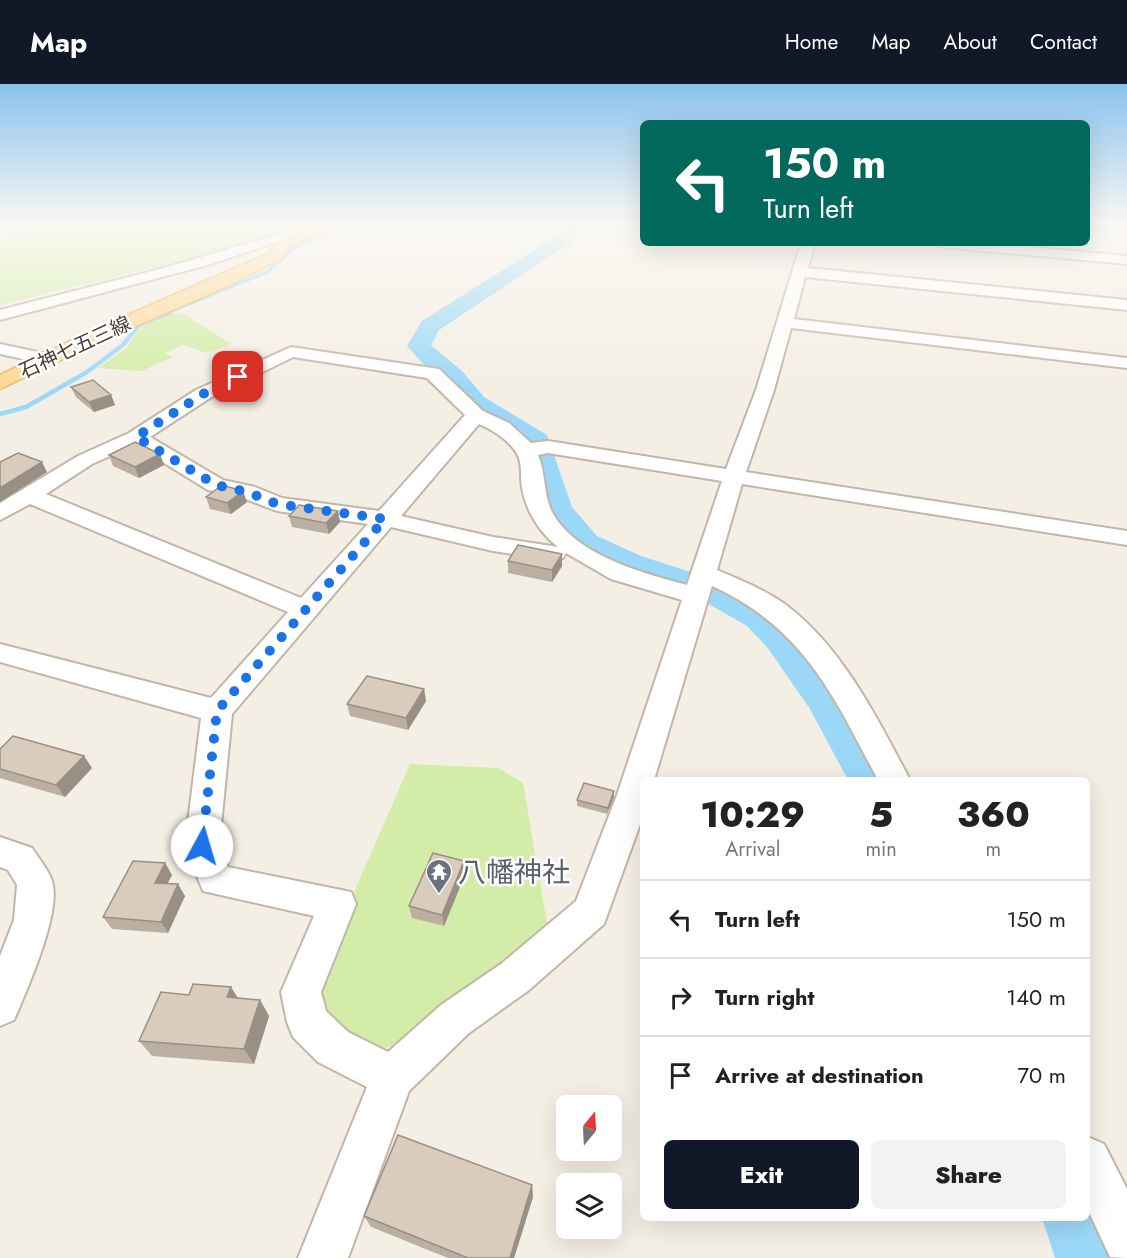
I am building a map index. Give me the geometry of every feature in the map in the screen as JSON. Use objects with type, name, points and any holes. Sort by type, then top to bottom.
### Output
[{"type":"main road","name":"石神七五三線","points":[[0,383],[46,359],[231,278]]},
{"type":"street","points":[[0,315],[147,278]]},
{"type":"street","points":[[324,1258],[393,1077],[455,1019],[515,977],[591,912],[633,795],[734,476],[786,323],[798,278]]},
{"type":"street","points":[[856,278],[1127,306]]},
{"type":"street","points":[[786,323],[1127,363]]},
{"type":"street","points":[[0,348],[46,359]]},
{"type":"street","points":[[0,513],[85,460],[136,437],[203,394],[291,352],[433,373],[476,415],[501,427],[535,449],[734,476],[1127,538]]},
{"type":"street","points":[[393,1077],[333,1047],[308,1022],[301,992],[338,904],[216,880],[202,846],[217,711],[476,415]]},
{"type":"street","points":[[136,437],[216,485],[247,492],[277,504],[385,519],[493,544],[587,557]]},
{"type":"street","points":[[535,449],[531,463],[533,488],[542,515],[563,539],[587,557],[621,574],[748,593],[787,620],[814,648],[892,777]]},
{"type":"street","points":[[29,495],[306,610]]},
{"type":"street","points":[[0,653],[217,711]]},
{"type":"street","points":[[0,852],[20,859],[35,883],[33,920],[0,1005]]},
{"type":"street","points":[[1090,1164],[1127,1240]]},
{"type":"green space","points":[[0,278],[111,278],[0,305]]},
{"type":"green space","points":[[180,312],[232,344],[207,353],[183,345],[165,353],[173,357],[141,371],[98,368],[126,348],[140,328],[154,320]]},
{"type":"green space","points":[[410,764],[498,768],[523,783],[549,935],[403,1041],[380,1050],[329,1026],[315,981]]},
{"type":"building","points":[[93,380],[111,395],[89,402],[71,387]]},
{"type":"building","points":[[135,442],[160,454],[135,467],[109,455]]},
{"type":"building","points":[[18,453],[42,462],[0,488],[0,462]]},
{"type":"building","points":[[222,485],[243,491],[227,503],[206,497]]},
{"type":"building","points":[[299,505],[338,511],[326,523],[289,516]]},
{"type":"building","points":[[518,545],[562,554],[552,570],[508,561]]},
{"type":"building","points":[[367,676],[424,689],[406,718],[347,704]]},
{"type":"building","points":[[13,736],[84,756],[56,785],[0,769],[0,749]]},
{"type":"building","points":[[584,783],[614,791],[608,808],[577,800]]},
{"type":"building","name":"八幡神社","points":[[433,853],[464,861],[442,915],[409,906]]},
{"type":"building","points":[[133,861],[165,863],[155,883],[178,884],[161,922],[103,917]]},
{"type":"building","points":[[193,984],[231,987],[227,997],[260,1000],[244,1049],[139,1041],[161,992],[189,995]]},
{"type":"building","points":[[398,1135],[532,1185],[510,1258],[468,1258],[364,1216]]},
{"type":"waterway","points":[[167,313],[253,278]]},
{"type":"waterway","points":[[504,278],[430,326],[419,346],[434,362],[454,377],[475,402],[537,441],[557,509],[585,543],[629,563],[710,590],[760,618],[780,638],[824,699],[841,724],[868,777]]},
{"type":"waterway","points":[[0,414],[26,407],[87,372],[123,345],[139,325],[171,312]]},
{"type":"waterway","points":[[1076,1221],[1089,1258]]},
{"type":"place","name":"八幡神社","points":[[439,895]]},
{"type":"route","points":[[202,846],[217,711],[385,519],[277,504],[247,492],[216,485],[136,437],[203,394],[238,377]]}]
